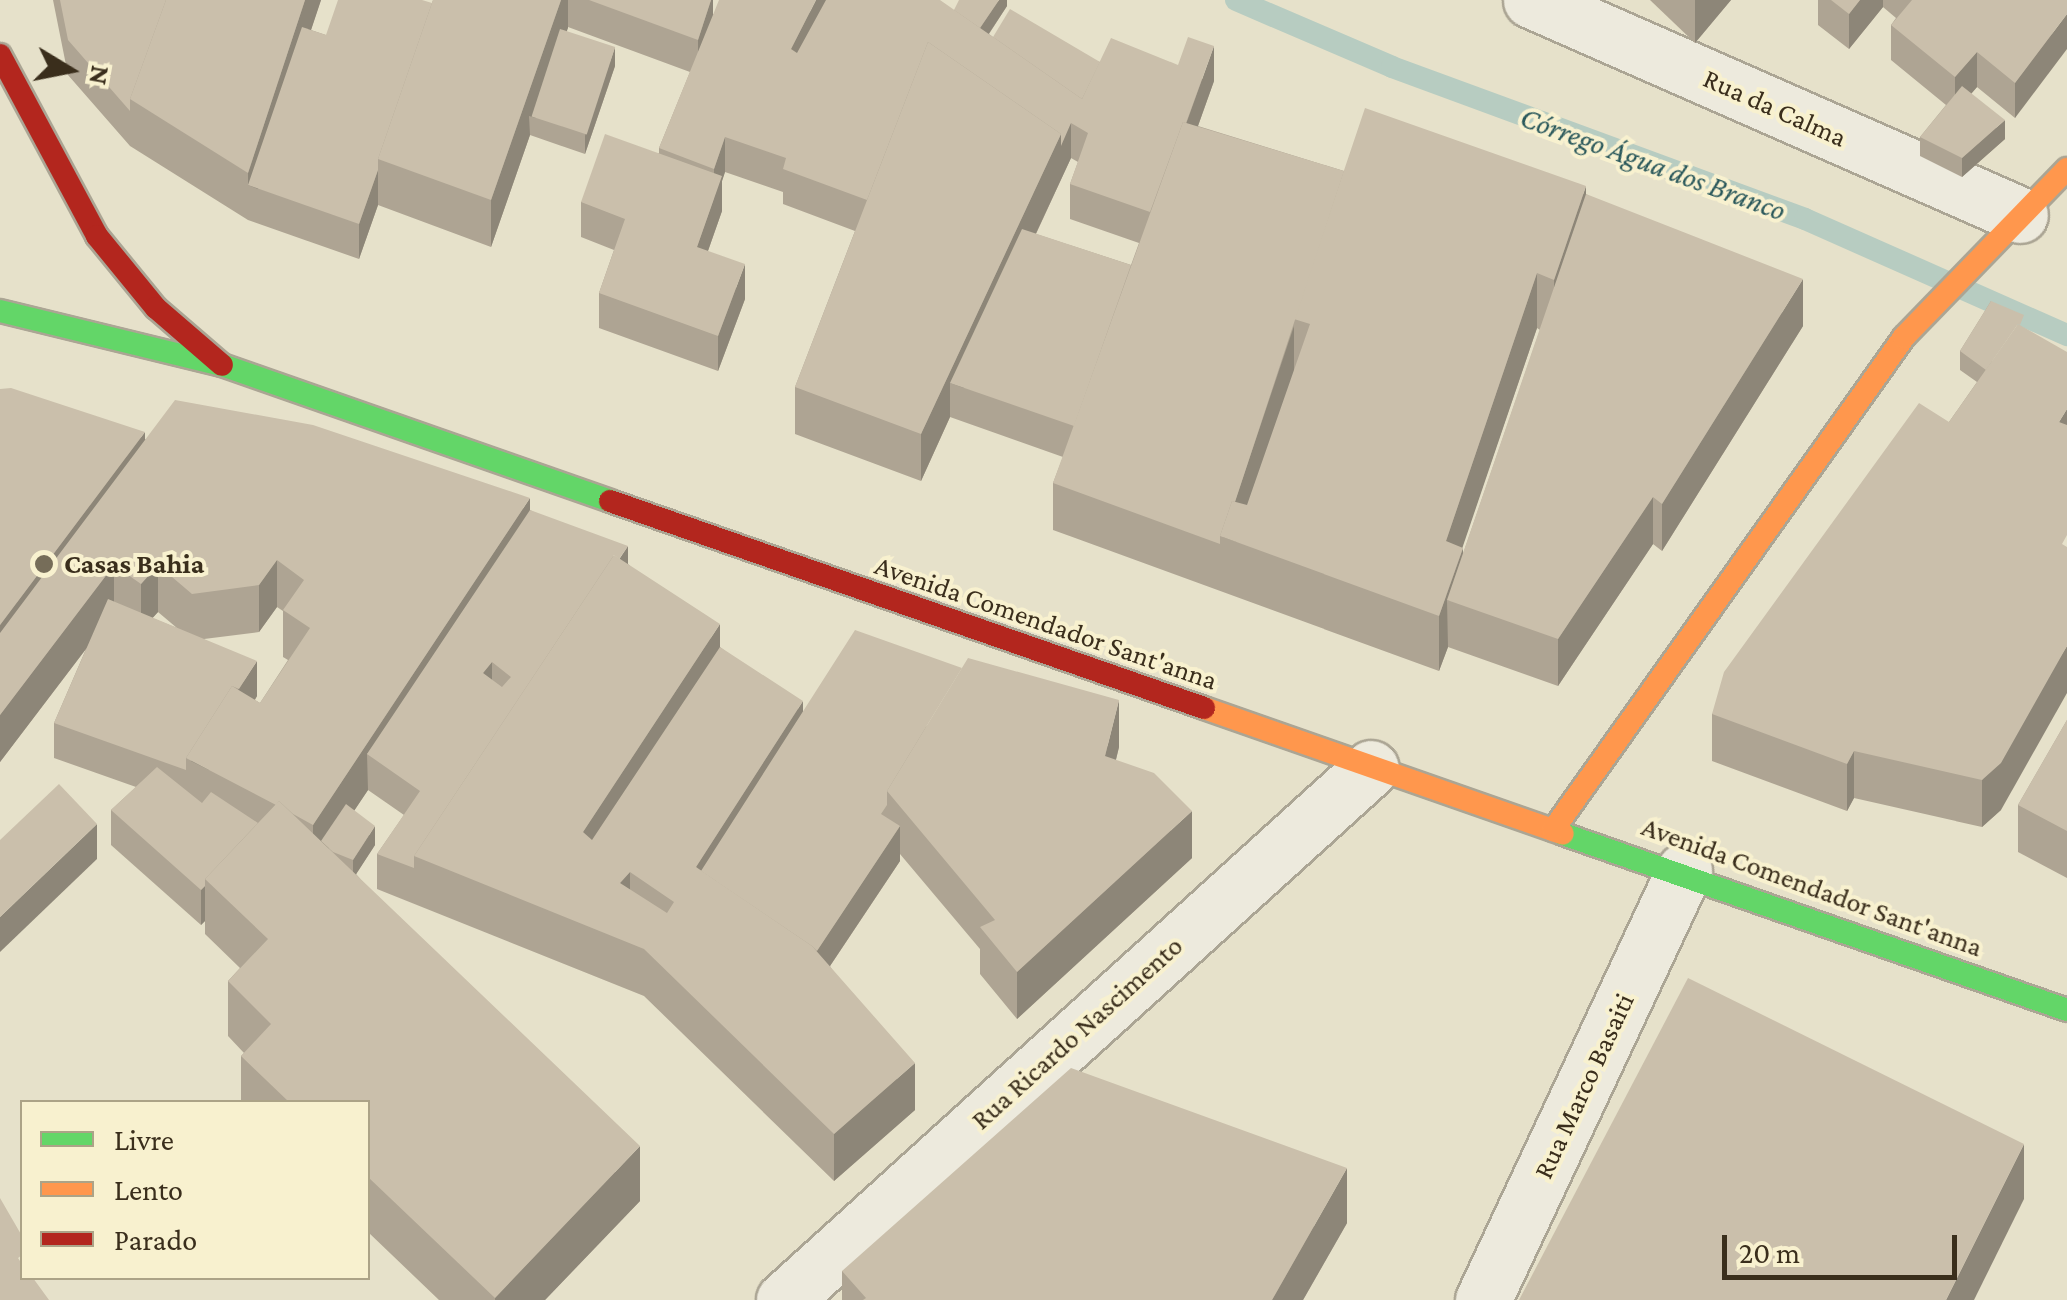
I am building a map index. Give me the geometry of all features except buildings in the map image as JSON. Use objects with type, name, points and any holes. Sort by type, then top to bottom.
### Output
[{"type":"main road","points":[[0,54],[98,236],[156,308],[222,364]]},
{"type":"main road","points":[[1554,830],[1910,330],[2067,169]]},
{"type":"main road","name":"Avenida Comendador Sant'anna","points":[[0,311],[222,364],[1371,768],[1684,871],[2067,1010]]},
{"type":"street","name":"Rua da Calma","points":[[1531,0],[2014,220]]},
{"type":"street","name":"Rua Ricardo Nascimento","points":[[784,1300],[1371,768]]},
{"type":"street","name":"Rua Marco Basaiti","points":[[1483,1300],[1684,871]]},
{"type":"waterway","name":"Córrego Água dos Branco","points":[[1236,0],[1392,67],[1805,219],[2067,335]]},
{"type":"traffic: fast","points":[[0,311],[222,365],[610,501]]},
{"type":"traffic: fast","points":[[1563,834],[2067,1010]]},
{"type":"traffic: slow","points":[[1553,830],[1904,337],[2067,169]]},
{"type":"traffic: slow","points":[[1204,708],[1563,834]]},
{"type":"traffic: jam","points":[[0,55],[97,236],[156,308],[222,365]]},
{"type":"traffic: jam","points":[[610,501],[1204,708]]},
{"type":"place","name":"Casas Bahia","points":[[44,564]]}]
